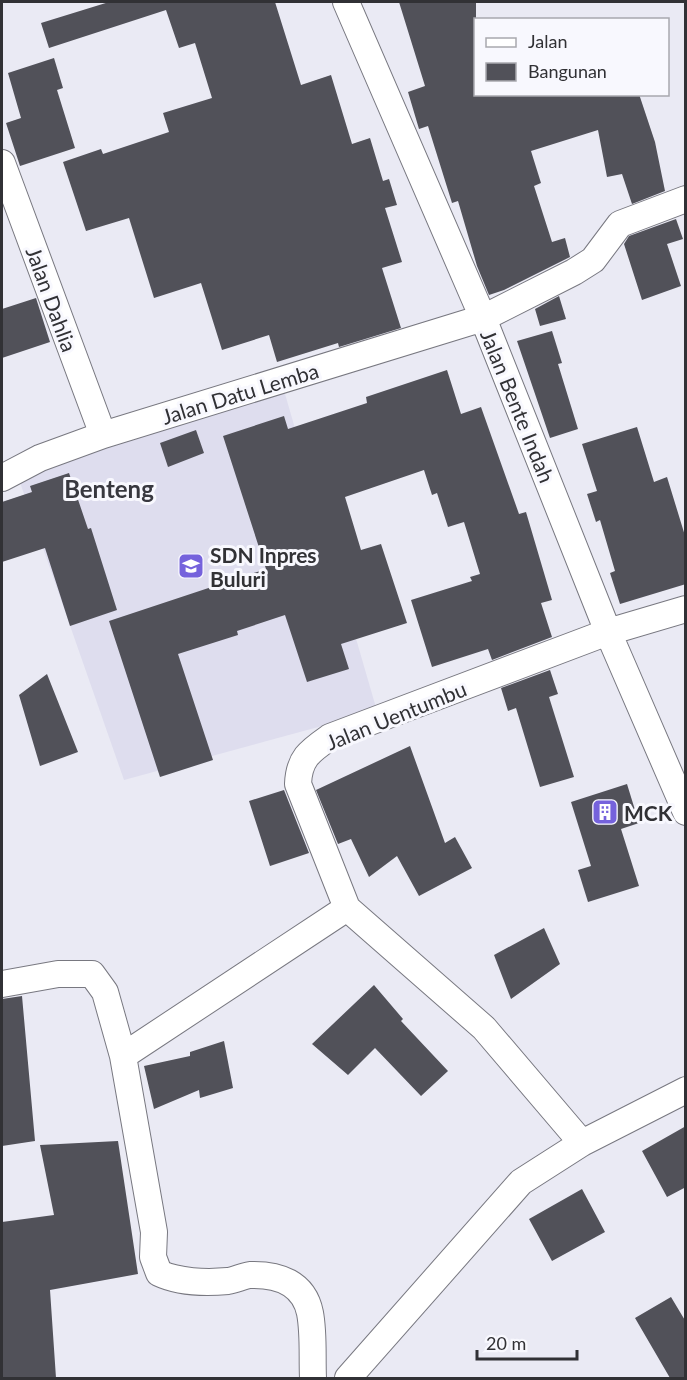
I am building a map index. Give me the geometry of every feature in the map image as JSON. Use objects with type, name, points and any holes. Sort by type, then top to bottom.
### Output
[{"type":"street","name":"Jalan Bente Indah","points":[[346,2],[483,318],[608,632],[686,812]]},
{"type":"street","name":"Jalan Dahlia","points":[[2,163],[103,435]]},
{"type":"street","name":"Jalan Datu Lemba","points":[[2,478],[30,463],[103,435],[483,318],[593,260],[620,224],[686,199]]},
{"type":"street","name":"Jalan Uentumbu","points":[[582,1143],[484,1028],[346,908],[298,784],[298,767],[311,750],[330,737],[608,632],[686,609]]},
{"type":"street","points":[[123,1056],[346,908]]},
{"type":"street","points":[[2,984],[58,974],[92,974],[105,992],[123,1056],[154,1232],[153,1257],[159,1273],[172,1279],[228,1281],[249,1275],[273,1276],[293,1284],[304,1294],[310,1314],[313,1378]]},
{"type":"street","points":[[348,1378],[521,1182],[582,1143],[686,1090]]},
{"type":"shaded area","name":"SDN Inpres Buluri","points":[[283,387],[377,711],[124,780],[16,471]]},
{"type":"building","points":[[109,2],[275,2],[301,85],[331,75],[352,144],[370,138],[383,181],[389,179],[397,205],[385,208],[402,262],[382,268],[401,328],[339,347],[338,343],[277,362],[269,335],[222,350],[201,283],[154,298],[129,218],[86,231],[63,162],[101,149],[103,154],[169,132],[163,113],[212,98],[195,43],[179,48],[166,10],[49,48],[41,23]]},
{"type":"building","points":[[399,2],[476,2],[474,96],[640,96],[655,142],[665,191],[632,204],[622,174],[607,177],[598,130],[531,151],[541,183],[534,186],[552,242],[565,238],[570,257],[504,290],[489,295],[477,266],[458,201],[452,203],[428,126],[419,129],[408,92],[425,86]]},
{"type":"building","points":[[54,58],[63,88],[57,90],[75,148],[20,166],[6,123],[21,118],[8,73]]},
{"type":"building","points":[[676,219],[683,239],[667,244],[681,286],[642,300],[624,244],[629,236]]},
{"type":"building","points":[[559,296],[566,319],[540,326],[535,309]]},
{"type":"building","points":[[36,298],[50,342],[2,358],[2,309]]},
{"type":"building","points":[[552,331],[562,363],[558,364],[578,429],[550,438],[517,341]]},
{"type":"building","points":[[447,370],[461,414],[481,407],[519,514],[526,512],[552,600],[541,603],[552,637],[492,660],[488,649],[432,667],[411,600],[472,581],[470,577],[480,574],[464,522],[448,527],[437,493],[432,495],[424,470],[345,497],[361,550],[381,544],[407,623],[341,644],[349,669],[307,682],[285,615],[237,631],[238,635],[178,654],[213,760],[160,777],[109,621],[266,569],[223,436],[284,416],[288,429],[367,403],[366,397]]},
{"type":"building","points":[[637,427],[654,482],[667,477],[686,539],[686,584],[620,604],[610,573],[615,571],[600,520],[596,522],[587,494],[597,491],[582,444]]},
{"type":"building","points":[[196,430],[204,453],[168,467],[160,443]]},
{"type":"building","points":[[69,473],[88,529],[91,528],[117,610],[70,626],[45,548],[2,562],[2,502],[32,492],[30,486]]},
{"type":"building","points":[[550,670],[558,694],[549,697],[574,777],[540,787],[516,708],[508,711],[501,688]]},
{"type":"building","points":[[47,674],[78,752],[40,766],[19,695]]},
{"type":"building","points":[[410,746],[445,843],[455,837],[472,868],[419,896],[397,856],[369,877],[351,839],[338,844],[316,790]]},
{"type":"building","points":[[627,784],[639,823],[621,829],[639,886],[588,902],[578,870],[591,866],[571,802]]},
{"type":"building","points":[[284,790],[309,853],[270,866],[249,801]]},
{"type":"building","points":[[544,928],[560,964],[511,999],[494,955]]},
{"type":"building","points":[[374,985],[403,1019],[401,1021],[448,1071],[421,1096],[375,1048],[348,1075],[312,1044]]},
{"type":"building","points":[[22,996],[35,1141],[2,1146],[2,999]]},
{"type":"building","points":[[224,1041],[233,1088],[200,1098],[199,1090],[154,1109],[144,1066],[190,1056],[190,1052]]},
{"type":"building","points":[[686,1126],[686,1187],[667,1197],[642,1151]]},
{"type":"building","points":[[118,1141],[138,1274],[50,1290],[56,1378],[2,1378],[2,1222],[54,1215],[40,1145]]},
{"type":"building","points":[[582,1189],[605,1232],[552,1261],[529,1219]]},
{"type":"building","points":[[671,1297],[686,1322],[686,1378],[670,1378],[635,1318]]},
{"type":"place","name":"SDN Inpres Buluri","points":[[191,566]]},
{"type":"place","name":"MCK","points":[[605,812]]},
{"type":"district","name":"Benteng","points":[[109,488]]}]
